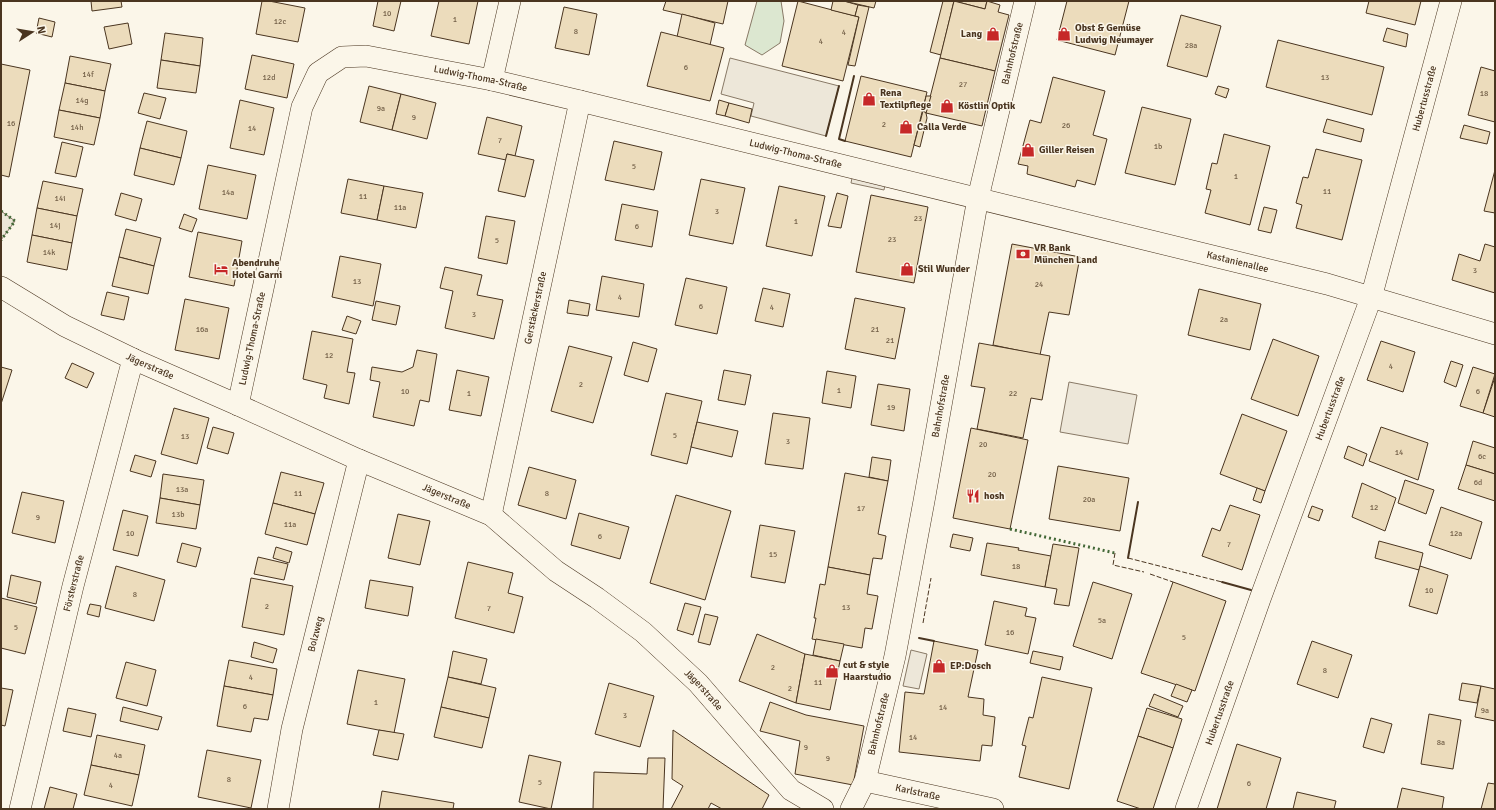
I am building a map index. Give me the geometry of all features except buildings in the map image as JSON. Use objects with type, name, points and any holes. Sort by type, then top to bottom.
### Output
[{"type":"street","points":[[492,80],[510,1]]},
{"type":"street","name":"Bahnhofstraße","points":[[851,809],[866,781],[901,627],[978,198],[1025,1]]},
{"type":"street","name":"Hubertusstraße","points":[[1186,809],[1260,599],[1371,298],[1452,1]]},
{"type":"street","name":"Ludwig-Thoma-Straße","points":[[238,405],[302,107],[318,73],[342,57],[366,56],[492,80],[978,198]]},
{"type":"street","name":"Gerstäckerstraße","points":[[491,515],[580,101]]},
{"type":"street","name":"Kastanienallee","points":[[978,198],[1327,284],[1495,334]]},
{"type":"street","name":"Jägerstraße","points":[[1,287],[65,326],[133,359],[358,460],[491,515],[556,572],[597,598],[643,632],[698,683],[791,790],[823,809]]},
{"type":"street","name":"Försterstraße","points":[[20,809],[73,586],[133,359]]},
{"type":"street","name":"Bolzweg","points":[[278,809],[292,729],[358,460]]},
{"type":"street","name":"Karlstraße","points":[[866,781],[993,809]]},
{"type":"green space","points":[[757,1],[781,1],[784,21],[780,43],[762,55],[745,45]]},
{"type":"shaded area","points":[[730,58],[839,86],[826,136],[751,116],[754,103],[721,94]]},
{"type":"shaded area","points":[[853,173],[886,180],[884,190],[851,183]]},
{"type":"shaded area","points":[[1,211],[15,221],[1,240]]},
{"type":"shaded area","points":[[1069,382],[1137,395],[1128,444],[1060,432]]},
{"type":"shaded area","points":[[911,650],[927,654],[919,689],[903,686]]},
{"type":"hedge","points":[[1,211],[15,221],[1,240]]},
{"type":"hedge","points":[[1010,529],[1115,553]]},
{"type":"fence","points":[[1115,553],[1113,565],[1144,572]]},
{"type":"fence","points":[[1128,558],[1222,582]]},
{"type":"fence","points":[[1150,574],[1173,582]]},
{"type":"fence","points":[[923,623],[931,578]]},
{"type":"wall","points":[[845,141],[839,139],[854,76]]},
{"type":"wall","points":[[826,136],[839,86]]},
{"type":"wall","points":[[1128,558],[1138,502]]},
{"type":"wall","points":[[1222,582],[1251,590]]},
{"type":"wall","points":[[919,638],[934,641]]},
{"type":"place","name":"Lang","points":[[993,34]]},
{"type":"place","name":"Obst & Gemüse Ludwig Neumayer","points":[[1064,34]]},
{"type":"place","name":"Rena Textilpflege","points":[[869,99]]},
{"type":"place","name":"Köstlin Optik","points":[[947,106]]},
{"type":"place","name":"Calla Verde","points":[[906,127]]},
{"type":"place","name":"Giller Reisen","points":[[1028,150]]},
{"type":"place","name":"VR Bank München Land","points":[[1023,254]]},
{"type":"place","name":"Abendruhe Hotel Garni","points":[[221,269]]},
{"type":"place","name":"Stil Wunder","points":[[907,269]]},
{"type":"place","name":"hosh","points":[[973,496]]},
{"type":"place","name":"EP:Dosch","points":[[939,666]]},
{"type":"place","name":"cut & style Haarstudio","points":[[832,671]]}]
